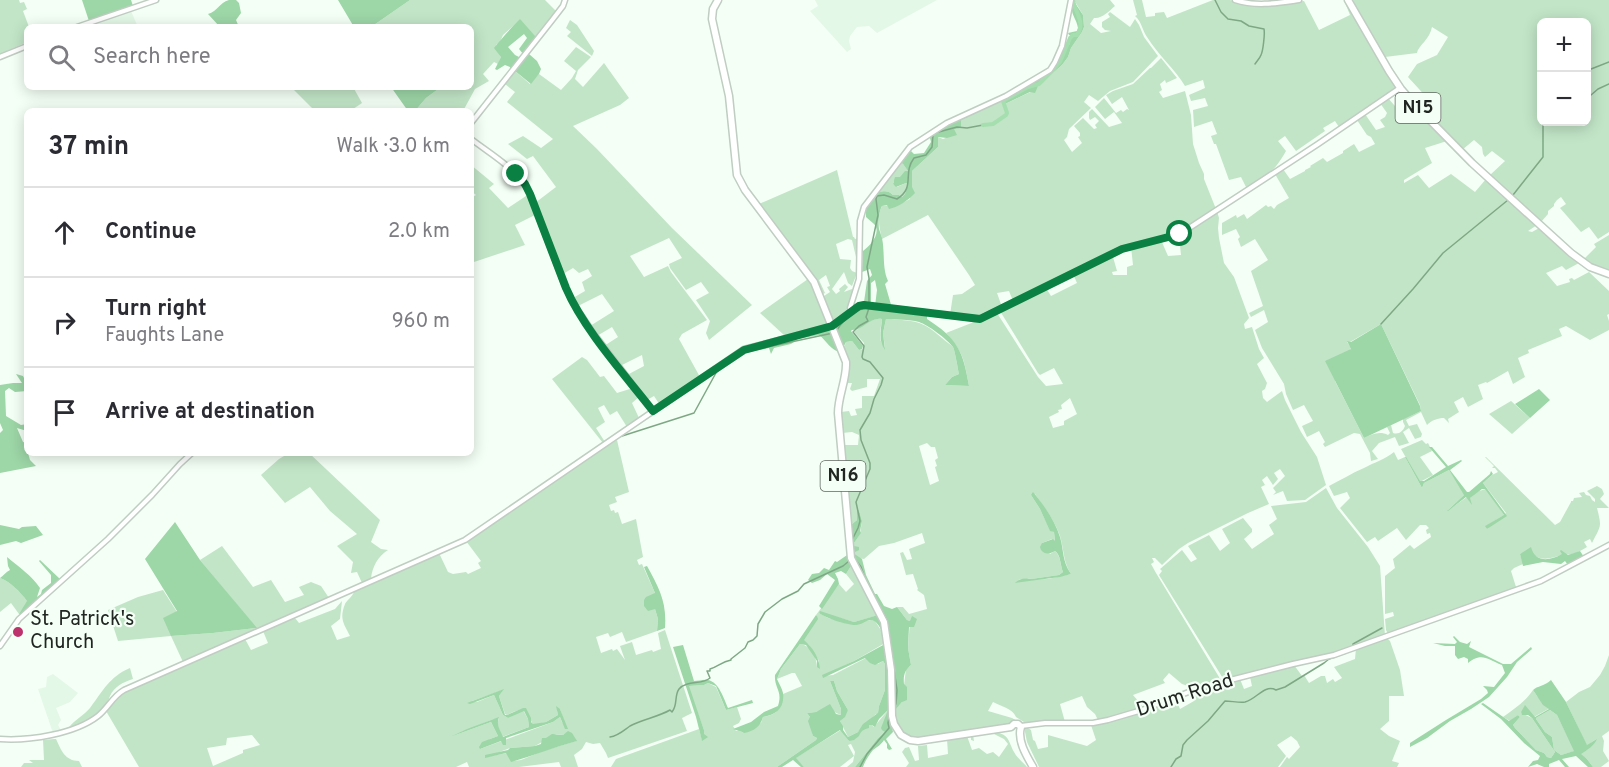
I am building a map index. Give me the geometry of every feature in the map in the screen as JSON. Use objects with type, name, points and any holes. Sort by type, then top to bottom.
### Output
[{"type":"highway","name":"N16","points":[[718,0],[713,9],[712,19],[729,96],[738,178],[813,282],[844,357],[846,367],[838,413],[849,522],[849,552],[884,622],[891,670],[894,724],[899,733],[914,741],[1011,727],[1016,724],[1020,730]]},
{"type":"highway","name":"N15","points":[[1348,0],[1400,88],[1473,164],[1510,198],[1578,258],[1596,270],[1609,274]]},
{"type":"highway","points":[[1020,730],[1024,749],[1033,767]]},
{"type":"street","points":[[87,24],[156,0]]},
{"type":"street","points":[[474,119],[559,12],[565,0]]},
{"type":"street","points":[[851,311],[859,279],[860,221],[864,207],[910,147],[947,123],[1006,96],[1050,70],[1062,46],[1071,0]]},
{"type":"street","points":[[1234,0],[1264,4],[1299,0]]},
{"type":"street","points":[[0,57],[24,47]]},
{"type":"street","points":[[0,739],[37,737],[88,722],[104,711],[124,690],[465,540],[744,350],[832,326],[859,306],[977,320],[1122,249],[1180,234],[1400,88]]},
{"type":"street","points":[[474,141],[508,167],[525,184],[573,303],[653,411]]},
{"type":"street","points":[[0,646],[19,619],[108,538],[189,456]]},
{"type":"street","name":"Drum Road","points":[[1020,730],[1045,723],[1093,723],[1108,720],[1142,710],[1199,688],[1346,651],[1541,581],[1609,545]]},
{"type":"shaded area","points":[[815,0],[937,0],[877,33],[869,26],[857,27],[850,36],[851,49],[847,52],[810,11],[818,6]]},
{"type":"shaded area","points":[[131,11],[137,24],[93,24]]},
{"type":"shaded area","points":[[53,674],[78,693],[70,702],[56,708],[61,720],[58,725],[61,730],[53,733],[38,689],[46,687],[47,677]]},
{"type":"green space","points":[[0,0],[24,2],[27,9],[23,11],[28,24],[24,24],[24,43],[0,54]]},
{"type":"green space","points":[[82,0],[131,0],[133,6],[89,21]]},
{"type":"green space","points":[[236,0],[239,3],[241,13],[236,20],[238,24],[217,24],[208,14],[223,3]]},
{"type":"green space","points":[[338,0],[410,0],[375,24],[352,24]]},
{"type":"green space","points":[[410,0],[545,0],[557,12],[537,38],[520,20],[503,35],[496,45],[501,57],[498,64],[494,62],[483,74],[489,81],[475,89],[465,108],[418,108],[437,90],[474,90],[474,24],[375,24]]},
{"type":"green space","points":[[1073,0],[1083,15],[1084,27],[1068,57],[1038,86],[1035,93],[1030,92],[1005,104],[999,100],[1035,81],[1054,67],[1061,54],[1066,35],[1066,43],[1069,45],[1072,35],[1068,33],[1077,31],[1078,28],[1072,12]]},
{"type":"green space","points":[[1074,0],[1110,0],[1115,6],[1103,16],[1094,18],[1090,24],[1101,33],[1111,31],[1102,27],[1102,22],[1110,17],[1108,14],[1110,12],[1130,27],[1135,19],[1144,37],[1158,56],[1133,82],[1110,91],[1098,101],[1089,95],[1084,102],[1091,108],[1069,129],[1064,140],[1072,152],[1082,143],[1078,137],[1080,133],[1074,126],[1083,118],[1094,129],[1097,128],[1095,125],[1099,121],[1095,117],[1090,120],[1089,118],[1089,112],[1092,109],[1109,127],[1122,123],[1114,112],[1105,119],[1095,107],[1104,98],[1116,113],[1129,110],[1122,97],[1112,104],[1106,95],[1133,84],[1161,58],[1177,78],[1166,83],[1165,80],[1160,84],[1162,90],[1159,92],[1163,98],[1185,91],[1191,115],[1193,144],[1216,209],[1180,233],[1129,246],[1013,301],[1009,291],[997,293],[1002,307],[980,317],[950,315],[953,295],[962,294],[975,285],[969,275],[928,215],[882,239],[879,222],[880,210],[882,206],[900,204],[910,199],[912,171],[938,147],[938,137],[943,139],[956,134],[953,129],[960,123],[961,117],[999,100],[1005,104],[1035,90],[1062,65],[1084,27],[1083,15]]},
{"type":"green space","points":[[1133,0],[1142,0],[1146,17],[1164,12],[1167,18],[1213,0],[1230,0],[1262,6],[1304,1],[1319,30],[1350,15],[1344,0],[1346,0],[1397,88],[1339,127],[1335,121],[1323,128],[1325,131],[1296,151],[1285,136],[1278,141],[1286,151],[1278,164],[1265,177],[1247,189],[1241,177],[1229,180],[1211,136],[1217,134],[1212,121],[1194,127],[1193,110],[1208,106],[1205,98],[1191,101],[1189,95],[1205,88],[1203,80],[1185,86],[1145,34],[1135,16],[1137,15]]},
{"type":"green space","points":[[1353,0],[1609,0],[1609,232],[1598,239],[1589,227],[1581,232],[1560,208],[1566,204],[1561,197],[1541,222],[1489,176],[1505,161],[1492,151],[1485,157],[1482,147],[1474,140],[1462,150],[1422,108],[1430,101],[1408,77],[1417,64],[1437,55],[1448,37],[1432,27],[1417,53],[1385,57],[1357,11]]},
{"type":"green space","points":[[520,19],[537,38],[524,55],[519,49],[527,38],[524,34],[508,47],[521,58],[510,72],[510,67],[505,65],[497,70],[495,69],[501,57],[494,48]]},
{"type":"green space","points":[[570,20],[577,25],[594,51],[592,56],[567,36],[571,32],[566,28]]},
{"type":"green space","points":[[576,47],[591,57],[578,70],[575,79],[583,87],[604,63],[629,98],[620,105],[573,126],[672,228],[752,305],[709,340],[706,333],[710,321],[696,300],[709,293],[701,282],[686,290],[670,268],[669,264],[682,258],[669,238],[630,256],[644,277],[668,266],[707,320],[682,334],[679,339],[700,377],[660,405],[654,396],[647,400],[627,375],[644,366],[642,355],[620,366],[604,346],[618,337],[612,327],[597,336],[590,326],[614,311],[602,294],[578,306],[573,298],[585,291],[582,282],[592,276],[588,269],[579,273],[573,268],[563,274],[535,203],[556,187],[533,156],[527,159],[508,144],[523,136],[541,148],[553,139],[507,102],[515,92],[505,84],[515,71],[530,84],[539,74],[561,90],[576,71],[564,61]]},
{"type":"green space","points":[[529,54],[537,61],[541,69],[531,84],[515,71]]},
{"type":"green space","points":[[294,90],[355,90],[362,103],[354,108],[312,108]]},
{"type":"green space","points":[[393,90],[437,90],[418,108],[406,108]]},
{"type":"green space","points":[[1388,98],[1401,113],[1412,104],[1447,141],[1425,148],[1432,163],[1404,180],[1404,183],[1418,175],[1429,188],[1451,174],[1475,192],[1486,179],[1537,225],[1528,231],[1532,232],[1541,227],[1587,267],[1586,269],[1579,263],[1566,270],[1562,266],[1546,273],[1557,286],[1589,272],[1609,291],[1609,314],[1607,315],[1609,330],[1590,340],[1566,326],[1559,329],[1562,336],[1528,350],[1529,353],[1518,358],[1525,377],[1513,384],[1508,371],[1487,383],[1478,385],[1483,399],[1468,407],[1463,397],[1454,402],[1459,412],[1448,419],[1449,423],[1442,418],[1427,425],[1421,412],[1406,420],[1409,426],[1417,424],[1422,434],[1421,437],[1415,439],[1409,428],[1403,432],[1409,443],[1399,446],[1395,437],[1379,443],[1372,451],[1378,459],[1371,461],[1370,453],[1360,434],[1354,433],[1325,447],[1319,431],[1307,437],[1302,426],[1313,421],[1304,405],[1293,410],[1284,384],[1262,348],[1255,330],[1268,322],[1264,310],[1251,317],[1249,313],[1263,306],[1251,271],[1268,260],[1255,239],[1241,247],[1236,229],[1222,235],[1222,223],[1236,215],[1237,218],[1244,214],[1247,219],[1266,205],[1274,209],[1289,198],[1275,174],[1283,169],[1290,179],[1323,158],[1327,162],[1354,144],[1359,152],[1375,144],[1357,120],[1365,114],[1376,130],[1385,127],[1380,120],[1387,113],[1380,103]],"holes":[[[1381,324],[1421,411],[1403,419],[1405,426],[1400,432],[1393,433],[1391,425],[1387,427],[1390,433],[1388,435],[1382,433],[1364,438],[1335,381],[1351,348],[1347,342]]]},
{"type":"green space","points":[[961,117],[961,128],[954,129],[957,135],[947,138],[938,137],[938,147],[912,171],[912,187],[915,193],[896,207],[889,209],[887,205],[882,206],[879,226],[888,281],[885,284],[892,308],[875,306],[877,290],[875,280],[871,283],[871,302],[864,302],[867,281],[872,275],[870,269],[862,272],[863,251],[872,243],[877,231],[874,224],[866,217],[866,206],[878,192],[885,191],[902,197],[908,184],[896,187],[893,184],[895,177],[900,177],[908,171],[899,162],[909,149],[914,154],[924,153],[931,142],[929,135]]},
{"type":"green space","points":[[899,162],[909,172],[893,184],[897,187],[908,184],[905,194],[902,197],[885,191],[878,192]]},
{"type":"green space","points":[[474,167],[494,184],[489,188],[508,208],[529,194],[537,214],[515,225],[525,245],[474,262],[474,196],[476,195],[474,193]]},
{"type":"green space","points":[[837,170],[853,237],[859,238],[859,269],[856,267],[852,240],[848,239],[836,244],[840,259],[851,260],[850,268],[857,273],[852,286],[848,283],[844,272],[832,289],[836,294],[845,284],[848,287],[844,292],[852,289],[852,295],[845,315],[831,323],[821,298],[830,292],[826,275],[819,280],[825,293],[821,295],[759,204]]},
{"type":"green space","points":[[1217,211],[1224,263],[1234,277],[1249,318],[1244,324],[1245,329],[1252,327],[1264,358],[1257,364],[1267,383],[1262,391],[1263,398],[1267,402],[1282,391],[1301,432],[1317,457],[1326,485],[1305,500],[1287,501],[1283,491],[1273,495],[1276,492],[1273,488],[1285,476],[1280,469],[1274,473],[1278,479],[1273,485],[1267,476],[1262,480],[1265,485],[1261,487],[1269,504],[1188,543],[1162,565],[1152,558],[1154,562],[1151,564],[1156,573],[1220,680],[1194,688],[1182,684],[1169,673],[1163,680],[1165,683],[1133,695],[1144,708],[1098,720],[1087,707],[1082,696],[1060,704],[1065,722],[1046,721],[1027,724],[1010,710],[993,702],[988,711],[1012,718],[1022,724],[919,739],[904,734],[896,724],[893,712],[902,702],[906,669],[911,665],[908,648],[910,621],[897,607],[903,607],[909,614],[927,609],[924,595],[917,590],[913,574],[906,575],[900,553],[903,552],[907,560],[912,559],[909,549],[925,543],[922,533],[879,546],[864,559],[858,558],[853,553],[862,521],[859,510],[857,520],[851,525],[842,445],[858,445],[859,435],[852,432],[842,433],[841,412],[849,411],[851,416],[857,415],[855,409],[862,408],[862,396],[874,396],[880,379],[867,379],[867,387],[852,391],[850,389],[852,383],[845,383],[843,351],[846,342],[852,341],[859,350],[864,349],[864,343],[854,332],[870,321],[882,319],[880,338],[885,348],[883,333],[886,319],[917,322],[928,327],[953,347],[959,374],[952,377],[945,385],[969,386],[962,357],[946,333],[997,313],[1046,386],[1063,384],[1054,368],[1040,375],[1038,373],[1000,311],[1046,288],[1051,296],[1077,283],[1073,274],[1111,256],[1117,271],[1112,272],[1113,275],[1127,275],[1127,267],[1133,265],[1131,247],[1161,240],[1168,256],[1181,255],[1179,236]],"holes":[[[1070,398],[1077,414],[1064,421],[1064,425],[1053,428],[1049,417],[1059,412],[1058,410],[1062,409],[1061,405]],[[927,443],[935,447],[938,458],[935,460],[937,466],[935,467],[939,481],[930,485],[919,446]],[[1035,494],[1055,525],[1060,536],[1066,565],[1071,574],[1048,579],[1018,580],[1059,575],[1063,572],[1057,553],[1055,551],[1050,554],[1042,543],[1052,539],[1055,542],[1054,532],[1050,530],[1031,495]]]},
{"type":"green space","points":[[1609,235],[1609,272],[1597,269],[1579,256],[1585,258],[1596,247],[1594,244]]},
{"type":"green space","points":[[808,279],[828,320],[826,326],[785,336],[760,313]]},
{"type":"green space","points":[[860,307],[927,315],[927,319],[946,333],[957,347],[969,386],[945,385],[952,377],[959,374],[953,347],[937,333],[919,322],[886,319],[883,333],[885,350],[881,339],[882,319],[874,320],[851,331],[863,346],[862,349],[859,350],[852,341],[846,342],[843,351],[833,327]]},
{"type":"green space","points":[[1381,324],[1421,411],[1364,438],[1325,361],[1351,349],[1347,341],[1351,342]]},
{"type":"green space","points":[[831,328],[840,352],[819,335],[798,339],[791,344],[774,348],[771,354],[769,348],[737,355],[747,349]]},
{"type":"green space","points":[[582,357],[600,377],[604,376],[617,393],[633,388],[639,397],[632,403],[639,418],[627,427],[617,411],[610,415],[604,405],[598,408],[605,422],[596,428],[605,442],[603,443],[552,379]]},
{"type":"green space","points":[[16,374],[24,378],[24,391],[15,392],[9,388],[5,391],[6,416],[24,424],[24,430],[17,428],[24,442],[24,456],[29,456],[36,466],[0,473],[0,433],[3,430],[0,423],[0,385],[22,383]]},
{"type":"green space","points":[[1539,389],[1550,400],[1530,418],[1515,404]]},
{"type":"green space","points":[[1511,401],[1530,418],[1512,434],[1489,414]]},
{"type":"green space","points":[[617,440],[629,492],[615,497],[617,502],[609,505],[611,511],[618,512],[622,524],[636,519],[643,557],[637,560],[639,565],[642,564],[655,593],[655,609],[658,619],[657,631],[626,642],[622,632],[610,637],[608,633],[596,637],[601,653],[617,649],[625,660],[620,646],[632,642],[636,655],[652,650],[653,652],[661,649],[658,633],[665,630],[692,713],[682,718],[687,731],[608,758],[600,743],[586,742],[582,749],[574,755],[578,767],[561,767],[559,762],[519,767],[469,767],[467,762],[456,767],[139,767],[106,711],[119,694],[245,639],[251,650],[268,643],[263,631],[295,618],[299,623],[335,609],[342,601],[340,619],[331,626],[337,640],[350,636],[342,614],[345,604],[354,592],[439,553],[448,572],[453,574],[466,572],[468,574],[481,568],[478,563],[481,561],[466,541]],"holes":[[[503,690],[499,696],[505,714],[525,708],[533,725],[546,722],[558,715],[557,710],[560,709],[567,729],[560,717],[553,722],[480,749],[490,739],[498,736],[491,722],[450,737],[499,718],[498,726],[502,737],[529,727],[523,710],[508,718],[503,715],[494,695],[477,702],[472,701]],[[566,733],[576,741],[521,760],[513,761],[507,753],[486,757],[510,748],[535,746],[556,734]],[[252,735],[260,745],[243,750],[243,753],[213,766],[207,748],[226,745],[227,738]]]},
{"type":"green space","points":[[1422,440],[1428,443],[1432,451],[1420,457],[1433,475],[1420,482],[1401,449]]},
{"type":"green space","points":[[1429,447],[1432,447],[1448,466],[1462,461],[1450,470],[1467,492],[1491,471],[1493,474],[1483,483],[1507,516],[1487,529],[1485,526],[1504,515],[1485,489],[1470,498],[1472,505],[1466,497],[1447,511],[1464,495],[1449,470],[1424,483],[1422,488],[1405,457],[1420,481],[1424,481],[1446,467]]},
{"type":"green space","points":[[1394,452],[1398,460],[1405,457],[1422,488],[1424,483],[1449,470],[1464,495],[1447,511],[1467,497],[1470,502],[1473,495],[1486,489],[1504,515],[1506,513],[1483,483],[1498,472],[1492,468],[1494,466],[1485,457],[1555,525],[1560,522],[1571,501],[1582,497],[1579,493],[1584,492],[1595,502],[1587,491],[1597,486],[1604,494],[1600,499],[1609,508],[1597,508],[1599,529],[1592,543],[1590,539],[1584,542],[1587,547],[1580,551],[1547,559],[1532,554],[1532,550],[1520,554],[1523,564],[1511,571],[1515,589],[1388,634],[1385,619],[1394,616],[1393,612],[1385,614],[1385,576],[1395,568],[1393,559],[1410,545],[1414,549],[1431,537],[1426,530],[1429,528],[1426,525],[1420,525],[1406,540],[1397,528],[1378,541],[1375,537],[1367,542],[1340,508],[1350,498],[1347,492],[1334,496],[1329,486]],"holes":[[[1503,516],[1487,529],[1486,526]]]},
{"type":"green space","points":[[284,456],[312,456],[380,520],[371,542],[381,549],[388,550],[376,562],[371,579],[362,583],[357,572],[351,573],[353,562],[337,546],[357,534],[330,511],[310,487],[285,503],[261,475]]},
{"type":"green space","points":[[1326,488],[1337,508],[1380,566],[1385,636],[1339,652],[1224,680],[1159,575],[1162,571],[1160,569],[1182,550],[1191,562],[1197,559],[1188,546],[1209,535],[1220,551],[1230,543],[1222,529],[1243,518],[1252,529],[1252,532],[1244,539],[1252,549],[1274,534],[1269,525],[1277,519],[1271,506],[1306,502]]},
{"type":"green space","points":[[1033,492],[1055,525],[1066,565],[1071,574],[1015,583],[1018,580],[1059,575],[1063,572],[1055,551],[1046,553],[1041,550],[1042,543],[1053,539],[1055,541],[1054,532],[1050,531],[1031,495]]},
{"type":"green space","points":[[859,510],[862,521],[861,533],[854,546],[859,547],[859,550],[853,553],[862,559],[866,575],[884,606],[892,609],[897,607],[907,620],[910,621],[912,616],[917,619],[914,627],[909,627],[908,648],[911,665],[904,678],[907,700],[902,702],[890,716],[893,732],[886,739],[892,749],[887,748],[884,740],[873,750],[863,767],[855,767],[885,732],[881,728],[888,710],[875,727],[869,725],[869,728],[863,730],[854,740],[849,741],[840,730],[796,758],[804,767],[793,760],[782,767],[777,767],[816,740],[807,713],[816,712],[830,704],[836,714],[841,715],[841,709],[830,681],[834,681],[848,710],[840,721],[848,737],[858,732],[863,724],[878,713],[885,690],[883,661],[875,665],[865,658],[823,678],[822,675],[885,644],[879,626],[870,620],[858,625],[847,624],[819,613],[820,611],[854,622],[878,615],[851,566],[846,574],[841,571],[835,573],[839,584],[822,609],[819,606],[835,580],[827,574],[812,583],[808,580],[812,574],[819,573],[824,568],[829,570],[835,561],[837,562],[850,553],[849,514],[851,525],[857,520]]},
{"type":"green space","points":[[175,522],[200,560],[257,628],[171,636],[163,618],[177,611],[145,559]]},
{"type":"green space","points":[[0,525],[19,529],[36,526],[43,535],[21,543],[16,541],[0,545]]},
{"type":"green space","points":[[222,546],[253,587],[271,580],[285,602],[304,595],[299,587],[311,582],[321,586],[329,598],[183,662],[171,636],[256,628],[200,560]]},
{"type":"green space","points":[[1531,547],[1536,556],[1544,559],[1562,554],[1561,550],[1568,555],[1580,551],[1584,557],[1568,565],[1565,561],[1561,564],[1543,562],[1523,566],[1520,554]]},
{"type":"green space","points":[[7,557],[29,575],[40,588],[37,597],[51,583],[51,575],[40,560],[60,579],[22,614],[19,614],[27,601],[12,585],[0,578],[10,570]]},
{"type":"green space","points":[[647,566],[658,588],[665,610],[665,628],[657,631],[658,619],[655,609],[648,611],[644,606],[646,597],[655,593],[644,567]]},
{"type":"green space","points":[[851,566],[879,615],[854,622],[819,613],[828,618],[851,624],[875,621],[884,635],[885,643],[822,676],[833,675],[866,658],[878,664],[883,661],[885,664],[885,690],[878,714],[858,732],[848,737],[840,721],[848,710],[834,681],[830,681],[841,709],[841,715],[825,708],[807,713],[816,740],[777,767],[611,767],[616,759],[699,729],[702,740],[704,730],[688,686],[708,683],[716,687],[726,710],[737,707],[741,719],[733,726],[736,731],[761,723],[763,717],[775,713],[782,703],[783,694],[802,686],[795,673],[777,679],[781,669],[800,644],[812,652],[817,667],[819,661],[803,640],[816,615],[839,584],[846,592],[854,584],[846,574]]},
{"type":"green space","points":[[0,578],[15,588],[28,602],[19,614],[11,603],[0,612]]},
{"type":"green space","points":[[163,590],[177,612],[171,636],[118,641],[108,610],[138,597]]},
{"type":"green space","points":[[816,615],[818,619],[804,640],[815,653],[820,669],[806,645],[800,644],[781,669],[777,679],[783,693],[783,703],[779,710],[763,717],[758,726],[751,731],[744,733],[733,729],[751,722],[764,712],[778,706],[780,697],[775,675]]},
{"type":"green space","points":[[1454,636],[1460,642],[1467,644],[1471,641],[1469,647],[1503,664],[1511,664],[1531,647],[1532,649],[1517,662],[1489,697],[1410,747],[1410,743],[1481,699],[1488,693],[1483,686],[1494,687],[1505,673],[1502,665],[1488,659],[1481,657],[1468,663],[1468,659],[1464,657],[1458,659],[1455,655],[1455,646],[1433,643],[1455,644],[1457,642]]},
{"type":"green space","points":[[1387,638],[1400,670],[1404,696],[1389,696],[1389,721],[1380,729],[1400,741],[1392,761],[1399,763],[1397,767],[1280,767],[1287,757],[1289,759],[1300,747],[1291,736],[1277,745],[1286,756],[1278,767],[1039,767],[1027,742],[1025,726],[1031,730],[1038,749],[1048,747],[1048,735],[1087,746],[1096,740],[1091,725],[1126,717],[1175,698],[1180,709],[1194,701],[1194,691],[1240,679],[1244,689],[1252,686],[1250,677],[1294,665],[1309,683],[1321,676],[1325,676],[1327,683],[1333,679],[1335,682],[1342,678],[1334,667],[1355,659],[1356,648]]},
{"type":"green space","points":[[683,645],[694,681],[712,681],[721,691],[728,708],[752,700],[753,703],[726,710],[716,686],[708,683],[689,686],[704,734],[708,737],[702,741],[673,647]]},
{"type":"green space","points":[[1609,655],[1609,731],[1602,736],[1603,751],[1609,761],[1601,767],[1593,767],[1580,754],[1596,739],[1587,746],[1566,702],[1590,687],[1600,675]]},
{"type":"green space","points":[[130,668],[133,679],[122,683],[114,690],[108,703],[99,713],[85,722],[69,727],[90,708],[112,680]]},
{"type":"green space","points":[[1551,680],[1566,702],[1587,745],[1597,739],[1581,754],[1593,767],[1588,767],[1576,756],[1562,759],[1569,767],[1565,767],[1559,760],[1549,764],[1549,767],[1537,764],[1528,767],[1540,756],[1501,719],[1481,704],[1483,703],[1509,721],[1518,715],[1520,717],[1513,725],[1515,728],[1536,750],[1551,758],[1555,752],[1532,718],[1522,715],[1521,712],[1525,705],[1535,717],[1549,709],[1543,705],[1533,690]],"holes":[[[1550,710],[1557,715],[1574,751],[1561,755],[1554,750],[1552,737],[1545,732],[1536,719]]]},
{"type":"green space","points":[[504,689],[499,696],[505,715],[526,708],[533,724],[546,722],[558,715],[556,706],[560,709],[568,729],[565,729],[560,717],[553,722],[506,738],[506,745],[503,745],[501,741],[480,749],[482,742],[498,736],[491,722],[450,737],[499,717],[498,725],[503,737],[529,727],[524,711],[508,718],[503,715],[494,695],[470,704],[467,703]]},
{"type":"green space","points":[[1533,690],[1550,708],[1534,717],[1525,706],[1521,713],[1532,718],[1555,752],[1551,758],[1536,750],[1515,728],[1513,725],[1520,717],[1518,715],[1510,721],[1503,717]]},
{"type":"green space","points":[[888,710],[886,731],[855,767],[847,767],[853,762],[855,752],[851,744],[848,745],[854,756],[840,767],[804,767],[795,758],[841,730],[849,741],[869,725],[874,727]]},
{"type":"green space","points":[[1550,710],[1557,715],[1575,751],[1561,755],[1554,750],[1552,737],[1545,732],[1536,719]]},
{"type":"green space","points":[[568,731],[577,741],[511,762],[506,753],[485,758],[485,755],[510,748],[535,746],[541,744],[542,738],[552,734],[563,735]]},
{"type":"green space","points":[[995,732],[1006,737],[1015,754],[1027,767],[906,767],[909,763],[902,752],[905,748],[909,747],[915,761],[919,760],[918,746],[927,745],[928,758],[948,754],[947,739],[911,744],[907,742],[973,735],[974,741],[967,736],[972,750],[979,748],[987,754],[993,752],[999,757],[1008,744],[994,734]]},
{"type":"green space","points":[[56,739],[67,757],[79,761],[82,767],[21,767],[24,763],[33,763],[29,760],[44,760],[43,740]]},
{"type":"waterway","points":[[983,125],[993,124],[1006,115],[1003,101],[1028,87],[1039,84],[1060,62],[1070,38],[1077,35],[1080,26],[1073,0]]},
{"type":"waterway","points":[[1215,0],[1221,12],[1228,19],[1264,29],[1262,53],[1255,64]]},
{"type":"waterway","points":[[1591,69],[1609,62]]},
{"type":"waterway","points":[[1591,95],[1609,84]]},
{"type":"waterway","points":[[869,303],[867,267],[878,215],[877,196],[884,195],[897,199],[903,194],[908,185],[909,169],[914,158],[926,155],[932,147],[935,133],[957,127],[983,125]]},
{"type":"waterway","points":[[1513,195],[1543,157],[1543,126]]},
{"type":"waterway","points":[[1381,324],[1443,253],[1508,200]]},
{"type":"waterway","points":[[837,330],[850,315],[868,308]]},
{"type":"waterway","points":[[852,540],[860,521],[856,502],[870,469],[860,430],[870,413],[883,378],[870,362],[863,359],[864,346],[853,332],[868,321],[866,317],[869,308]]},
{"type":"waterway","points":[[614,440],[694,413],[717,371],[744,352],[833,333]]},
{"type":"waterway","points":[[599,450],[610,443]]},
{"type":"waterway","points":[[855,559],[866,581]]},
{"type":"waterway","points":[[610,737],[630,726],[670,710],[672,712],[679,689],[686,684],[707,680],[710,678],[707,671],[731,660],[745,648],[748,642],[757,636],[758,624],[765,612],[782,599],[798,591],[804,584],[849,561]]},
{"type":"waterway","points":[[872,593],[887,620],[897,690],[894,706]]},
{"type":"waterway","points":[[1353,646],[1382,628]]},
{"type":"waterway","points":[[1171,767],[1181,756],[1183,745],[1187,740],[1225,701],[1245,702],[1264,690],[1285,687],[1329,659],[1346,653]]},
{"type":"waterway","points":[[860,767],[867,754],[889,728],[890,713]]},
{"type":"place","name":"St. Patrick's Church","points":[[18,632]]},
{"type":"route","points":[[516,174],[530,194],[573,303],[653,411],[747,348],[832,326],[859,306],[977,320],[1122,249],[1180,234]]}]
